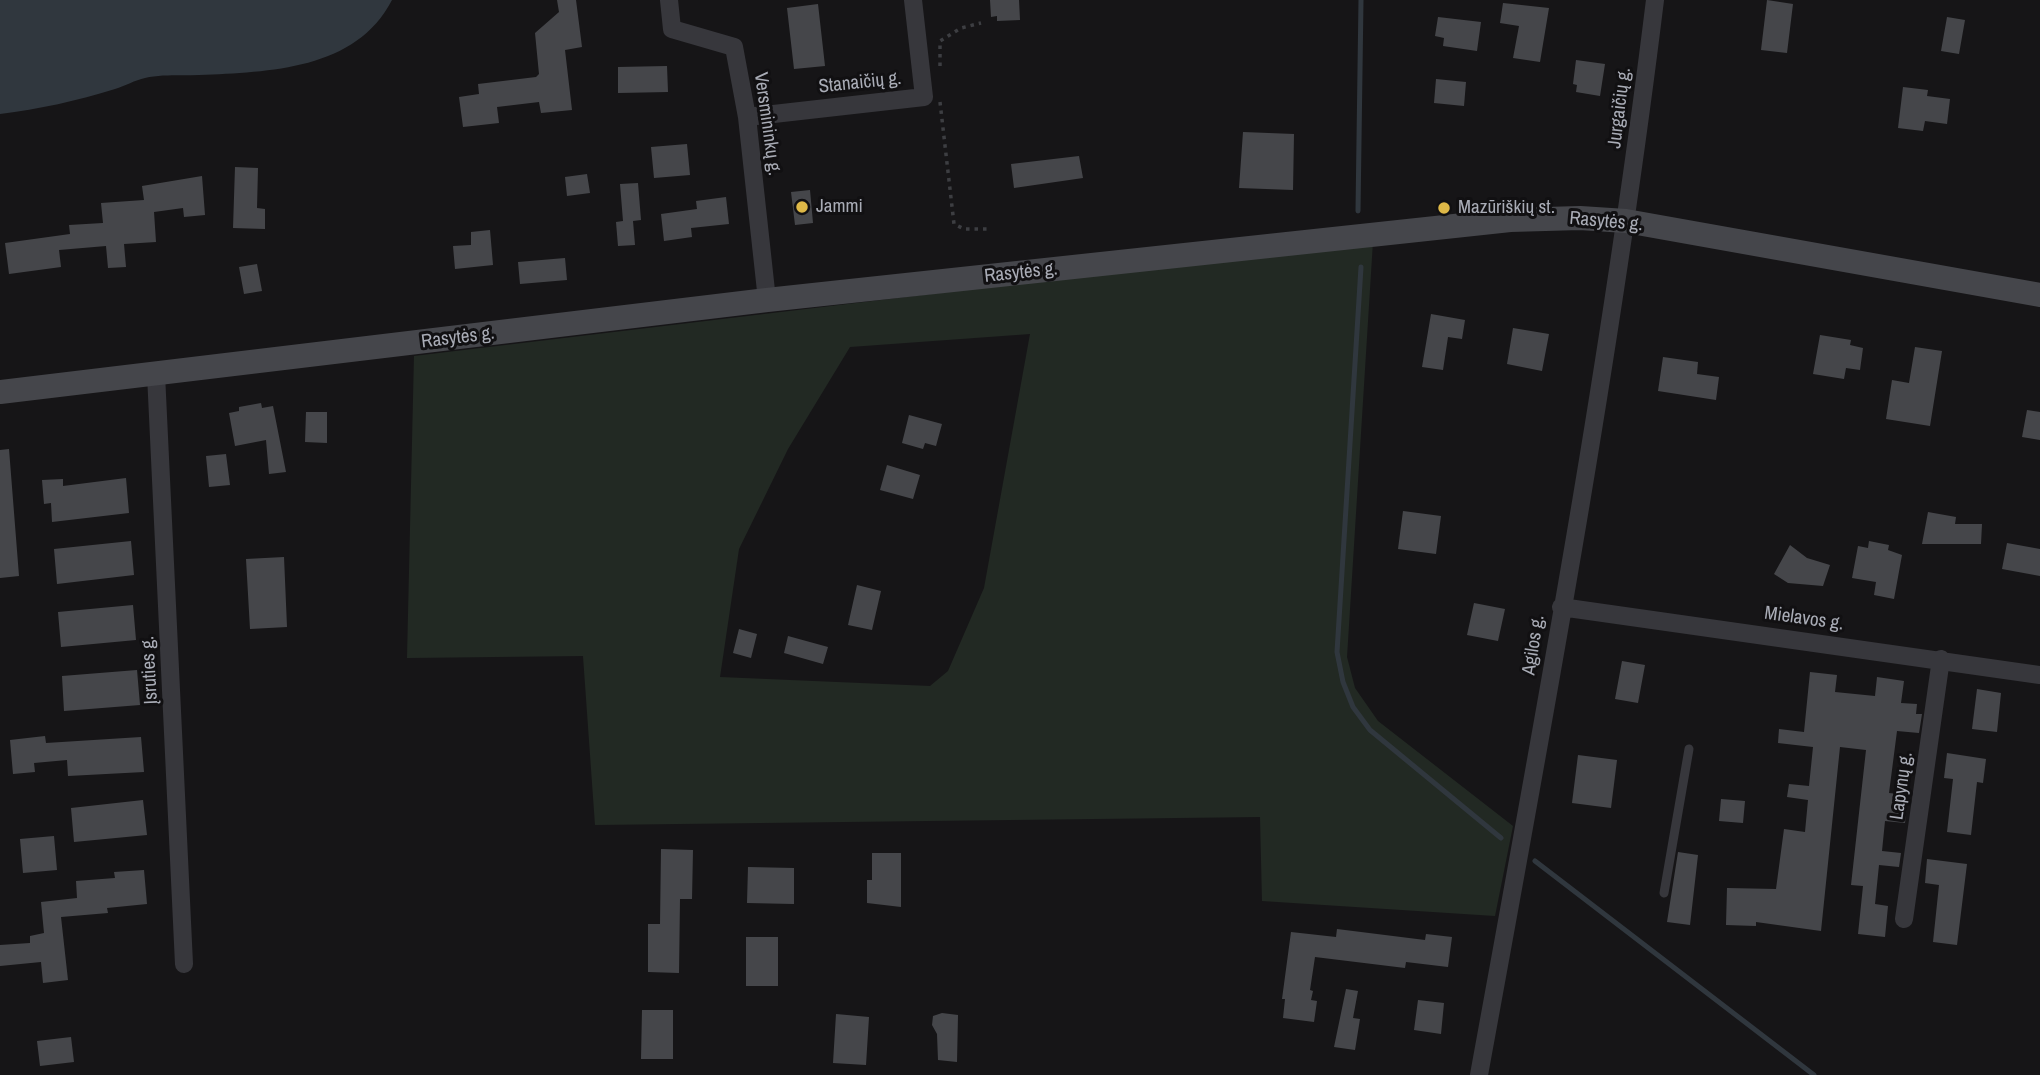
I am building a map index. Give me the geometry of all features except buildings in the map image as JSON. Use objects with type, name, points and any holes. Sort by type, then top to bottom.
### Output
[{"type":"main road","name":"Rasytės g.","points":[[0,392],[767,300],[1510,220],[1580,218],[1626,221],[2040,295]]},
{"type":"street","name":"Versmininkų g.","points":[[669,0],[672,29],[734,47],[747,117],[767,300]]},
{"type":"street","name":"Stanaičių g.","points":[[747,117],[924,97],[913,0]]},
{"type":"street","name":"Jurgaičių g.","points":[[1626,221],[1655,0]]},
{"type":"street","name":"Agilos g.","points":[[1479,1075],[1523,839],[1626,221]]},
{"type":"street","name":"Įsruties g.","points":[[156,374],[184,964]]},
{"type":"street","name":"Mielavos g.","points":[[1561,607],[2040,675]]},
{"type":"street","name":"Lapynų g.","points":[[1904,919],[1941,659]]},
{"type":"lane","points":[[1664,893],[1689,749]]},
{"type":"path","points":[[939,78],[940,41],[961,28],[981,23]]},
{"type":"path","points":[[939,90],[954,224],[964,229],[988,229]]},
{"type":"shaded area","points":[[0,0],[392,0],[376,23],[356,41],[334,54],[308,63],[254,72],[152,77],[72,101],[0,114]]},
{"type":"shaded area","points":[[1373,241],[1347,657],[1355,688],[1378,721],[1513,826],[1495,916],[1262,901],[1260,817],[595,825],[583,656],[407,658],[414,356]],"holes":[[[1030,334],[984,588],[948,671],[930,686],[720,677],[739,549],[788,449],[850,347]]]},
{"type":"waterway","points":[[1358,211],[1361,0]]},
{"type":"waterway","points":[[1361,267],[1337,652],[1343,682],[1353,707],[1370,730],[1501,838]]},
{"type":"waterway","points":[[1535,861],[1814,1075]]},
{"type":"place","name":"Jammi","points":[[802,207]]},
{"type":"place","name":"Mazūriškių st.","points":[[1444,208]]}]
